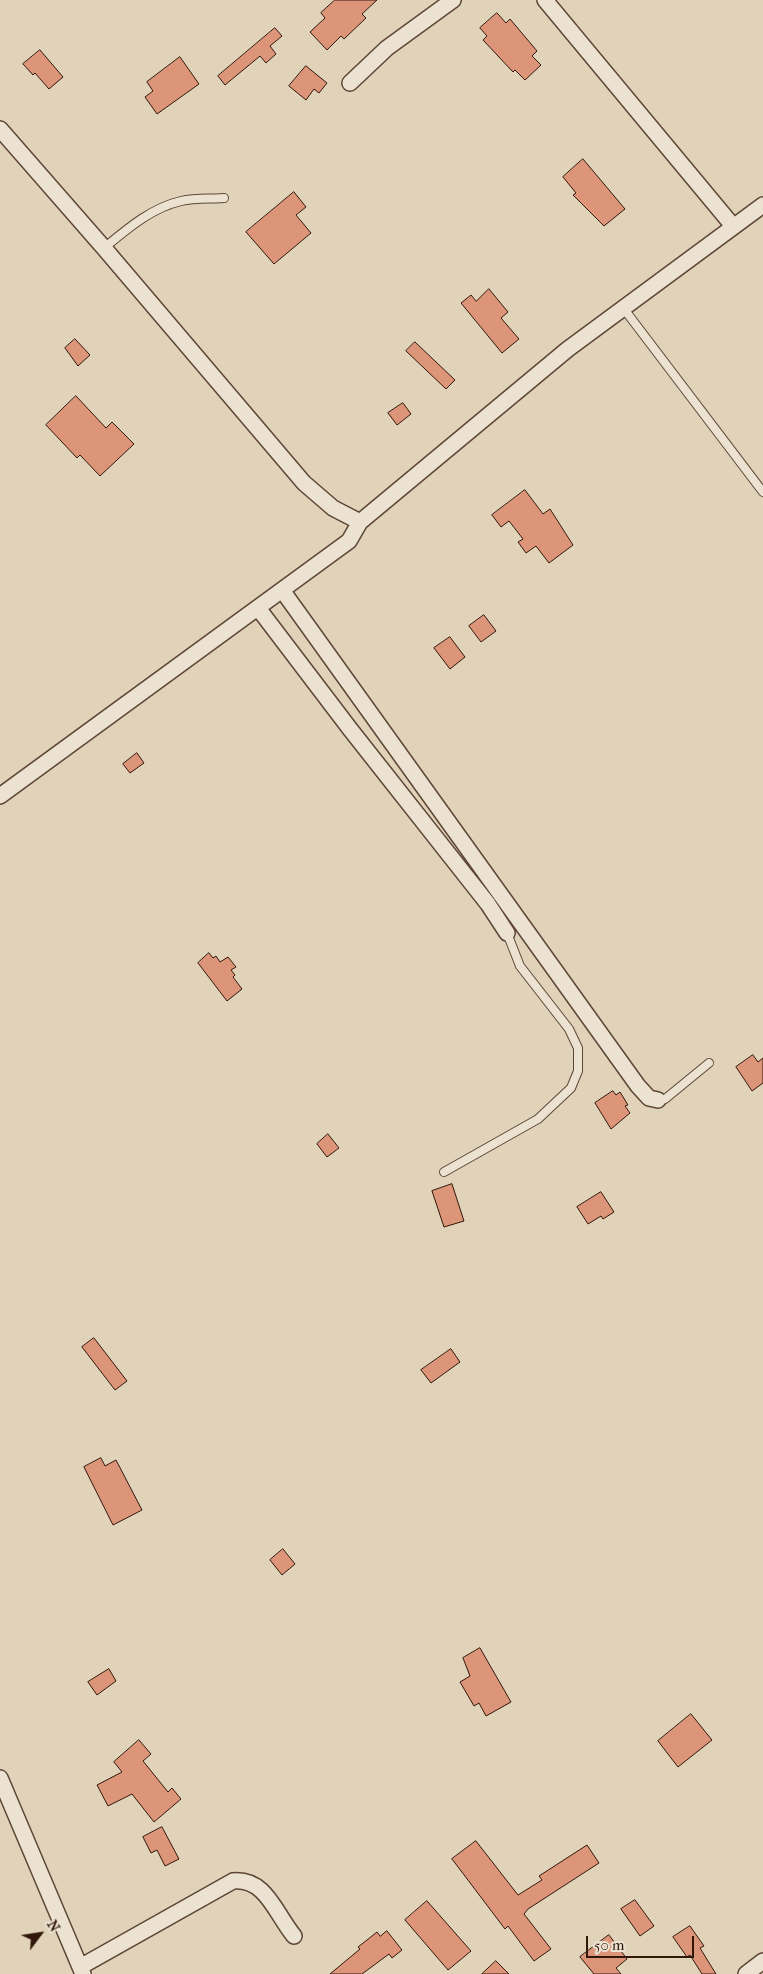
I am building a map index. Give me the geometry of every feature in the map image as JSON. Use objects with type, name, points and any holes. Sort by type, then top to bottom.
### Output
[{"type":"street","points":[[350,83],[387,48],[453,0]]},
{"type":"street","points":[[545,0],[733,226]]},
{"type":"street","points":[[1,131],[104,248],[304,483],[334,508],[360,522]]},
{"type":"street","points":[[0,796],[349,541],[360,522],[568,349],[763,204]]},
{"type":"street","points":[[282,590],[638,1086],[648,1098],[658,1100]]},
{"type":"street","points":[[258,608],[488,904],[507,933]]},
{"type":"street","points":[[0,1778],[81,1971],[233,1881],[247,1880],[260,1887],[294,1936]]},
{"type":"street","points":[[746,1974],[763,1961]]},
{"type":"lane","points":[[104,248],[148,214],[181,201],[224,198]]},
{"type":"lane","points":[[624,309],[763,492]]},
{"type":"lane","points":[[444,1172],[538,1119],[571,1088],[578,1071],[578,1048],[570,1029],[520,966],[507,933]]},
{"type":"lane","points":[[658,1100],[665,1098],[709,1062]]},
{"type":"building","points":[[335,0],[377,0],[362,14],[366,18],[344,39],[341,36],[327,50],[310,32],[325,18],[321,13]]},
{"type":"building","points":[[497,13],[506,23],[510,19],[537,51],[532,56],[541,65],[525,80],[515,70],[513,72],[483,40],[487,36],[480,28]]},
{"type":"building","points":[[275,28],[282,36],[270,46],[276,54],[266,63],[260,56],[225,85],[218,76]]},
{"type":"building","points":[[40,50],[63,77],[49,89],[35,73],[33,75],[23,64]]},
{"type":"building","points":[[180,57],[199,84],[157,114],[145,97],[153,91],[147,82]]},
{"type":"building","points":[[306,66],[327,83],[319,93],[314,89],[306,100],[289,86]]},
{"type":"building","points":[[583,159],[625,209],[604,226],[573,195],[576,193],[563,177]]},
{"type":"building","points":[[294,192],[306,207],[296,215],[311,233],[274,264],[246,232]]},
{"type":"building","points":[[489,289],[508,312],[501,318],[519,339],[502,353],[461,303],[471,295],[476,301]]},
{"type":"building","points":[[75,339],[90,355],[78,366],[65,348]]},
{"type":"building","points":[[415,342],[455,380],[446,389],[406,351]]},
{"type":"building","points":[[76,396],[106,428],[112,422],[134,444],[100,476],[80,455],[77,458],[46,425]]},
{"type":"building","points":[[403,403],[411,414],[397,425],[388,413]]},
{"type":"building","points":[[525,490],[543,514],[550,509],[573,545],[549,563],[536,546],[526,553],[518,542],[523,539],[509,521],[501,527],[492,515]]},
{"type":"building","points":[[484,615],[496,631],[481,642],[469,626]]},
{"type":"building","points":[[450,637],[465,657],[450,669],[434,648]]},
{"type":"building","points":[[137,753],[144,763],[130,773],[123,764]]},
{"type":"building","points":[[209,953],[213,958],[216,956],[220,962],[228,957],[236,967],[231,970],[235,975],[233,977],[242,989],[227,1001],[198,963]]},
{"type":"building","points":[[753,1055],[758,1062],[763,1058],[763,1083],[752,1091],[736,1067]]},
{"type":"building","points":[[613,1091],[616,1095],[620,1092],[628,1105],[625,1106],[630,1113],[611,1129],[595,1103]]},
{"type":"building","points":[[328,1134],[339,1148],[327,1157],[317,1144]]},
{"type":"building","points":[[452,1184],[464,1221],[444,1227],[432,1191]]},
{"type":"building","points":[[601,1192],[614,1212],[603,1219],[601,1216],[588,1224],[577,1207]]},
{"type":"building","points":[[94,1338],[127,1381],[115,1390],[82,1347]]},
{"type":"building","points":[[451,1349],[460,1362],[431,1383],[421,1370]]},
{"type":"building","points":[[101,1458],[105,1466],[116,1460],[142,1510],[113,1525],[84,1467]]},
{"type":"building","points":[[283,1549],[295,1564],[282,1575],[270,1560]]},
{"type":"building","points":[[480,1648],[511,1702],[486,1716],[479,1703],[474,1706],[460,1682],[470,1676],[463,1658]]},
{"type":"building","points":[[109,1669],[116,1681],[97,1695],[88,1682]]},
{"type":"building","points":[[691,1714],[712,1740],[678,1767],[658,1741]]},
{"type":"building","points":[[139,1740],[151,1754],[143,1761],[168,1792],[172,1788],[181,1799],[154,1822],[132,1794],[108,1806],[97,1785],[122,1772],[114,1762]]},
{"type":"building","points":[[162,1827],[179,1859],[165,1866],[157,1850],[151,1853],[143,1837]]},
{"type":"building","points":[[476,1841],[518,1895],[542,1880],[539,1876],[587,1845],[599,1863],[528,1909],[524,1914],[551,1949],[534,1961],[508,1926],[505,1929],[452,1859]]},
{"type":"building","points":[[635,1900],[654,1926],[640,1936],[621,1909]]},
{"type":"building","points":[[427,1901],[471,1951],[448,1970],[405,1920]]},
{"type":"building","points":[[690,1926],[704,1946],[700,1948],[716,1974],[702,1974],[690,1955],[687,1957],[673,1937]]},
{"type":"building","points":[[387,1931],[402,1950],[392,1958],[389,1954],[362,1974],[330,1974],[377,1932],[380,1936]]},
{"type":"building","points":[[609,1935],[627,1959],[616,1968],[621,1974],[594,1974],[580,1957]]},
{"type":"building","points":[[496,1961],[509,1974],[482,1974]]}]
